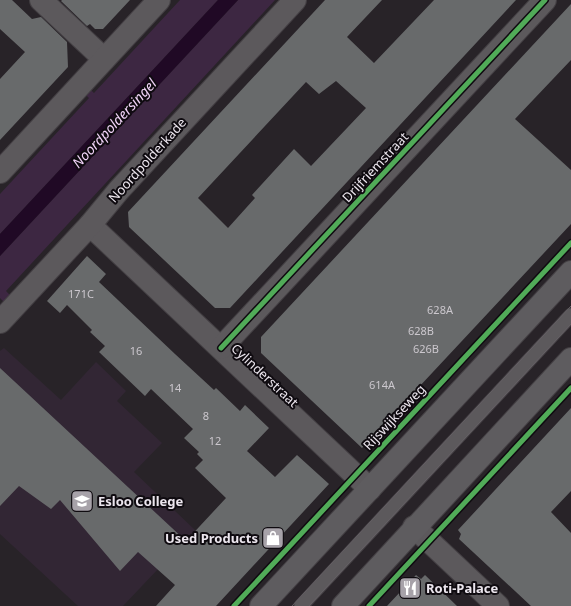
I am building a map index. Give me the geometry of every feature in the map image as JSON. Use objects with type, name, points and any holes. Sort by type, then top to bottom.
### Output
[{"type":"main road","points":[[261,606],[571,272]]},
{"type":"main road","points":[[343,606],[422,534],[571,358]]},
{"type":"street","points":[[41,0],[104,59]]},
{"type":"street","points":[[0,172],[159,0]]},
{"type":"street","name":"Noordpolderkade","points":[[0,322],[90,225],[124,184],[295,0]]},
{"type":"street","name":"Drijfriemstraat","points":[[221,348],[545,0]]},
{"type":"street","name":"Cylinderstraat","points":[[90,225],[370,489]]},
{"type":"street","points":[[422,534],[498,606]]},
{"type":"lane","points":[[301,606],[571,315]]},
{"type":"shaded area","points":[[180,0],[218,0],[0,234],[0,194],[89,98],[83,92],[88,87],[94,93]]},
{"type":"shaded area","points":[[238,0],[275,0],[6,291],[11,296],[5,303],[0,298],[0,256]]},
{"type":"shaded area","name":"Esloo College","points":[[4,348],[61,400],[96,362],[126,391],[117,401],[162,443],[134,472],[195,530],[123,606],[78,606],[0,534],[0,351]]},
{"type":"water","name":"Noordpoldersingel","points":[[218,0],[238,0],[0,256],[0,234]]},
{"type":"building","points":[[0,0],[12,0],[32,19],[41,17],[67,42],[68,67],[0,140],[0,79],[25,52],[0,29]]},
{"type":"building","points":[[130,0],[103,29],[95,29],[90,24],[87,26],[61,1]]},
{"type":"building","points":[[325,0],[382,0],[347,37],[374,63],[434,0],[516,0],[230,308],[215,308],[129,227],[128,212]],"holes":[[[336,81],[366,108],[311,166],[294,149],[252,195],[255,198],[228,228],[198,198],[306,82],[319,94]]]},
{"type":"building","points":[[571,4],[571,60],[515,119],[571,170],[571,224],[362,448],[261,353],[261,337]]},
{"type":"building","points":[[87,256],[106,274],[99,282],[175,354],[214,390],[216,388],[240,411],[245,405],[269,428],[247,451],[275,477],[297,455],[329,484],[216,606],[156,606],[175,585],[138,552],[120,571],[60,500],[51,509],[19,486],[0,506],[0,368],[186,541],[226,498],[195,468],[203,460],[197,454],[199,452],[184,438],[193,429],[151,389],[145,396],[99,352],[105,346],[90,332],[92,330],[67,305],[60,313],[47,301]]},
{"type":"building","points":[[571,408],[571,491],[551,512],[571,533],[571,606],[531,606],[459,539],[461,534],[458,530]]},
{"type":"building","points":[[416,575],[421,579],[425,575],[457,606],[387,606]]},
{"type":"tram line","points":[[292,606],[571,306]]},
{"type":"tram line","points":[[309,606],[571,324]]},
{"type":"cycle path","points":[[221,348],[545,0]]},
{"type":"cycle path","name":"Rijswijkseweg","points":[[234,606],[571,243]]},
{"type":"cycle path","points":[[369,606],[571,388]]},
{"type":"place","name":"Esloo College","points":[[82,501]]},
{"type":"place","name":"Used Products","points":[[273,538]]},
{"type":"place","name":"Roti-Palace","points":[[410,588]]}]
